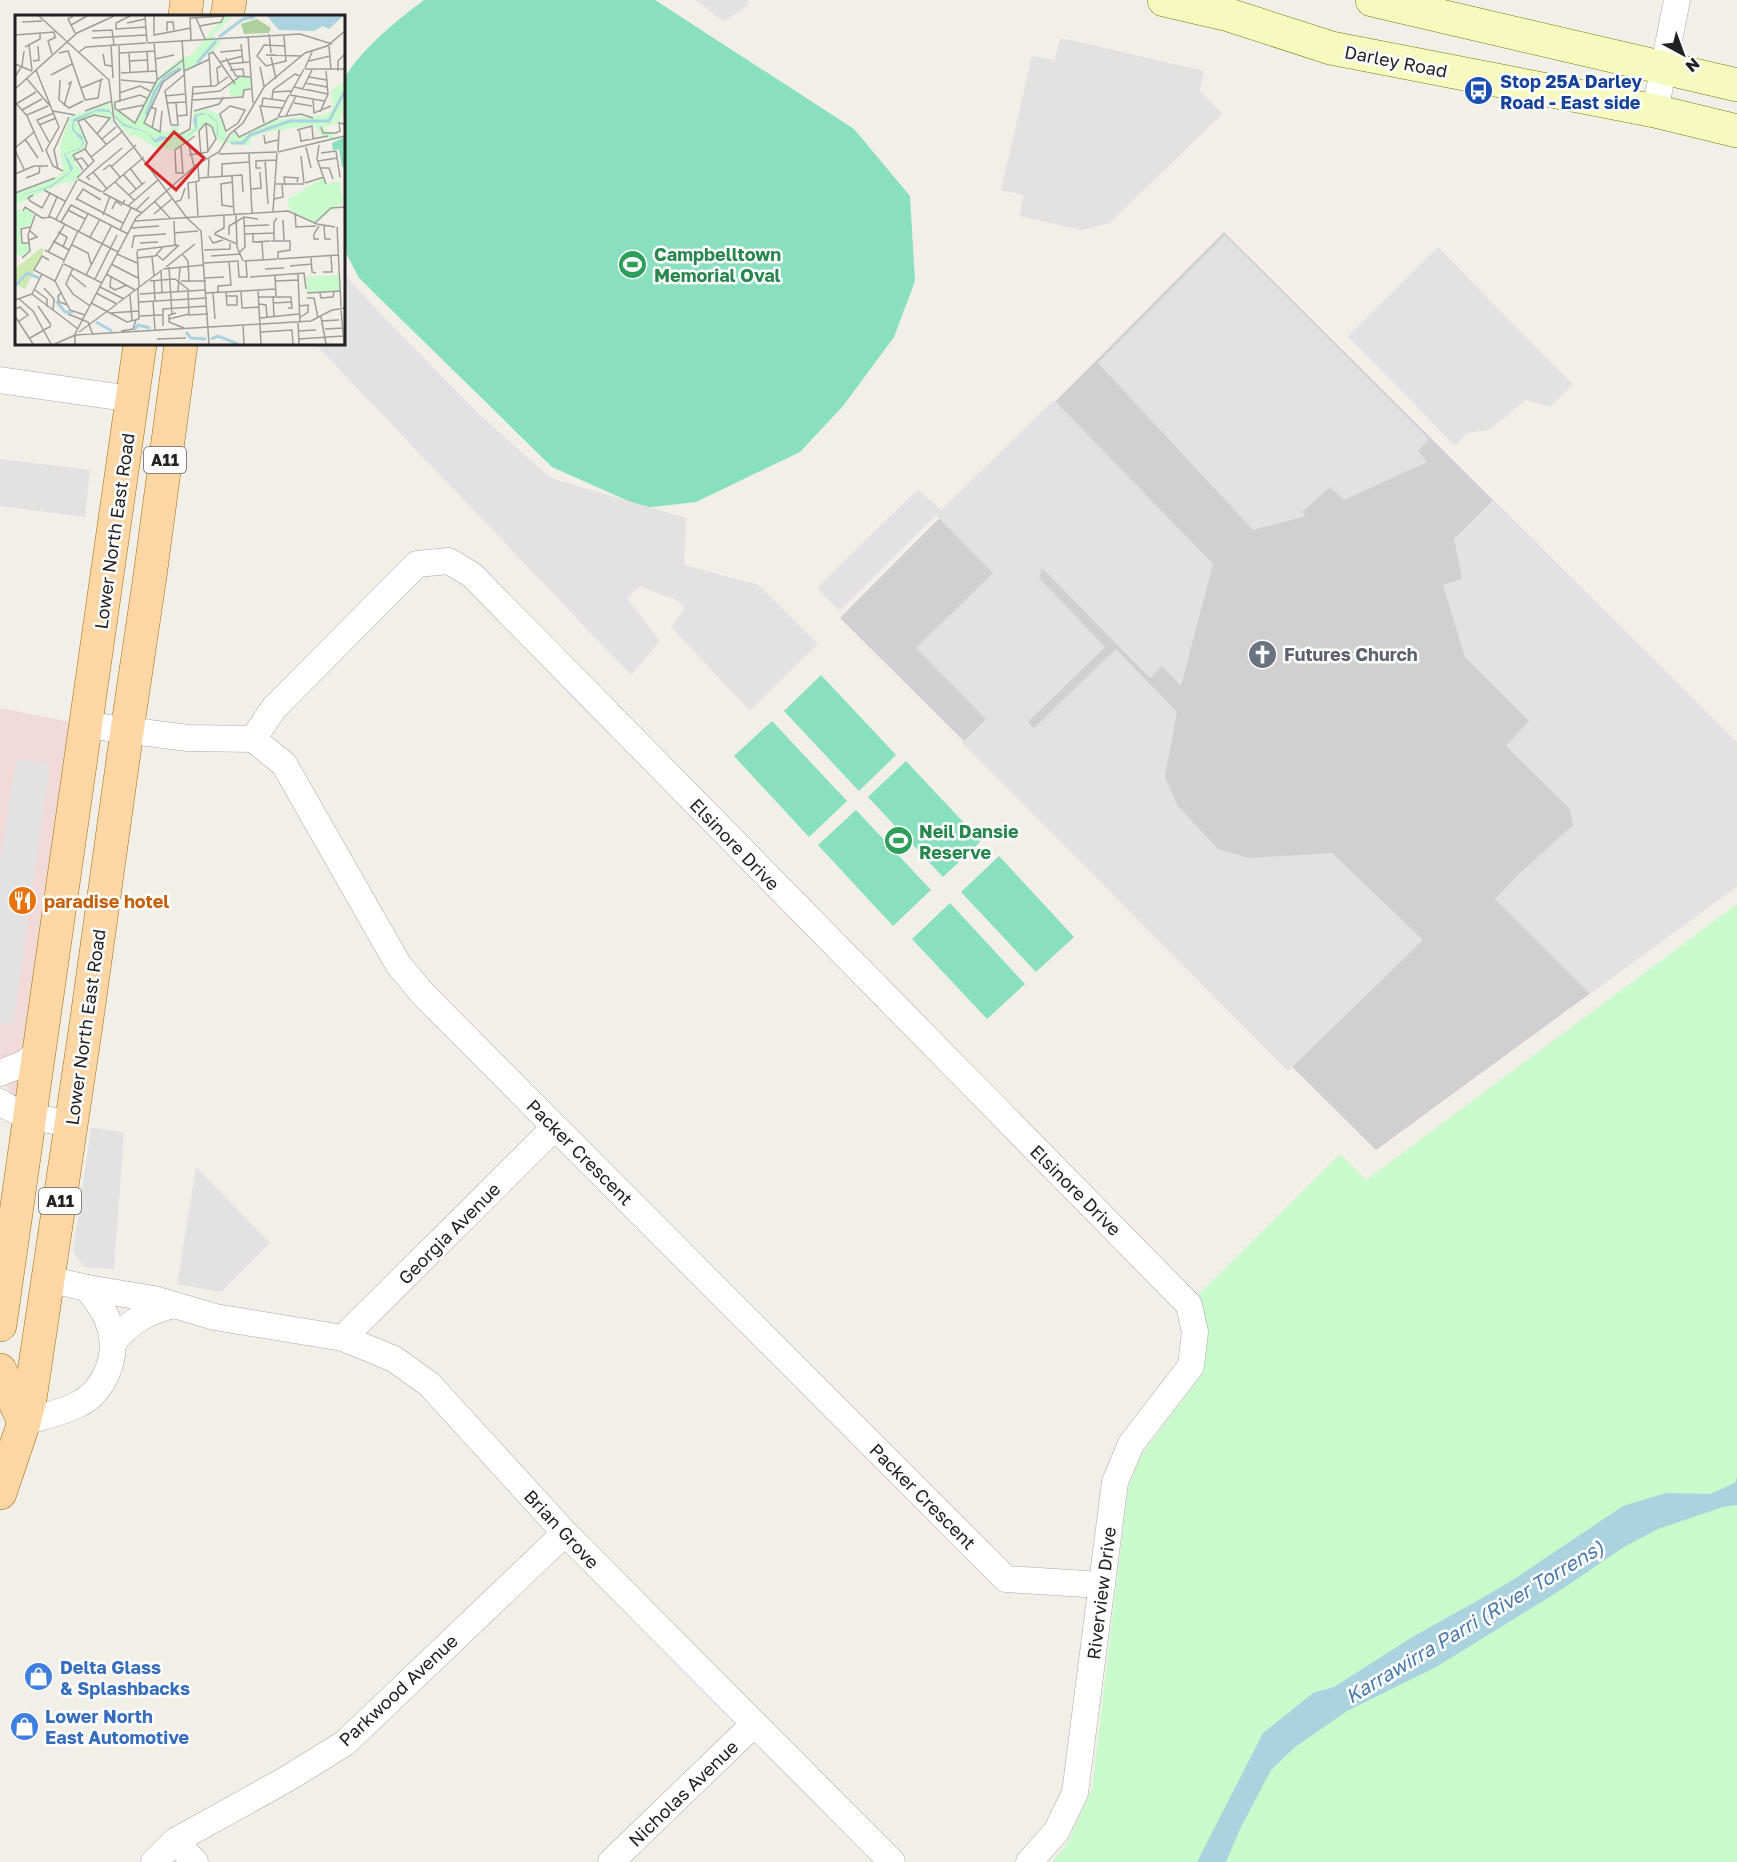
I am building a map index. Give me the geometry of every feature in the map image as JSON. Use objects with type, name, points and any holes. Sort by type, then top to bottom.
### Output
[{"type":"main road","points":[[185,15],[187,0]]},
{"type":"main road","points":[[227,15],[230,0]]},
{"type":"main road","name":"Darley Road","points":[[1164,0],[1229,15],[1331,48],[1655,111],[1737,131]]},
{"type":"main road","points":[[1372,0],[1737,85]]},
{"type":"main road","name":"Lower North East Road","points":[[0,1324],[140,345]]},
{"type":"main road","name":"Lower North East Road","points":[[0,1493],[30,1399],[72,1123],[181,345]]},
{"type":"main road","points":[[0,1370],[24,1422]]},
{"type":"street","points":[[1655,111],[1677,0]]},
{"type":"street","points":[[0,380],[132,399]]},
{"type":"street","name":"Elsinore Drive","points":[[253,739],[274,708],[417,564],[449,561],[472,575],[1189,1305],[1196,1332]]},
{"type":"street","points":[[86,724],[188,738],[253,739]]},
{"type":"street","name":"Packer Crescent","points":[[253,739],[284,764],[398,964],[422,993],[1006,1579],[1102,1585]]},
{"type":"street","points":[[0,1073],[25,1063],[40,1050]]},
{"type":"street","points":[[0,1102],[29,1117],[72,1123]]},
{"type":"street","name":"Georgia Avenue","points":[[343,1338],[555,1127]]},
{"type":"street","name":"Brian Grove","points":[[48,1279],[154,1299],[215,1317],[343,1338],[394,1359],[429,1384],[565,1533],[892,1862]]},
{"type":"street","points":[[24,1422],[79,1405],[98,1388],[106,1376],[110,1367],[113,1341],[111,1328],[104,1311],[87,1288]]},
{"type":"street","points":[[113,1341],[136,1319],[149,1312],[173,1305]]},
{"type":"street","name":"Riverview Drive","points":[[1029,1862],[1056,1832],[1075,1793],[1114,1482],[1131,1444],[1191,1366],[1196,1332]]},
{"type":"street","name":"Parkwood Avenue","points":[[154,1862],[174,1841],[285,1780],[345,1743],[565,1533]]},
{"type":"street","name":"Nicholas Avenue","points":[[611,1862],[754,1724]]},
{"type":"street","points":[[174,1841],[195,1862]]},
{"type":"shaded area","points":[[696,0],[748,0],[748,5],[724,22]]},
{"type":"shaded area","points":[[1061,38],[1204,71],[1200,90],[1222,114],[1110,223],[1082,230],[1020,216],[1023,195],[1001,190],[1032,56],[1054,60]]},
{"type":"shaded area","name":"Futures Church","points":[[1224,232],[1737,743],[1737,886],[1376,1150],[840,618]]},
{"type":"shaded area","points":[[1225,235],[1429,439],[1418,451],[1427,462],[1344,500],[1330,487],[1302,512],[1306,516],[1253,530],[1098,363]]},
{"type":"shaded area","points":[[1438,247],[1573,385],[1550,407],[1526,400],[1489,430],[1467,433],[1455,446],[1348,336]]},
{"type":"shaded area","points":[[345,275],[481,416],[551,478],[686,518],[684,565],[759,585],[818,644],[750,711],[671,627],[685,608],[678,601],[640,586],[627,598],[660,641],[631,675],[316,345],[345,345]]},
{"type":"shaded area","points":[[1054,400],[1213,564],[1181,686],[1162,666],[1150,678],[1042,568],[1039,578],[1105,647],[1028,722],[1034,728],[1116,649],[1177,712],[1165,777],[1177,805],[1218,849],[1249,858],[1332,853],[1423,940],[1288,1071],[962,743],[986,719],[916,648],[993,573],[936,515],[839,611],[817,588],[918,489],[941,510]]},
{"type":"shaded area","points":[[0,459],[90,470],[85,517],[0,506]]},
{"type":"shaded area","points":[[1493,500],[1737,743],[1737,886],[1590,994],[1495,899],[1573,825],[1570,809],[1506,746],[1529,721],[1465,657],[1443,585],[1462,579],[1454,539]]},
{"type":"shaded area","name":"paradise hotel","points":[[0,708],[70,722],[18,1099],[0,1080]]},
{"type":"shaded area","points":[[16,759],[50,764],[13,1024],[0,1023],[0,864]]},
{"type":"shaded area","points":[[91,1128],[124,1132],[114,1269],[84,1267],[73,1251]]},
{"type":"shaded area","points":[[196,1167],[270,1243],[221,1292],[177,1284]]},
{"type":"green space","name":"Campbelltown Memorial Oval","points":[[424,0],[655,0],[854,129],[910,196],[915,281],[894,337],[843,406],[800,452],[696,502],[644,508],[552,467],[359,278],[345,251],[345,77],[359,58],[391,26]]},
{"type":"green space","points":[[821,675],[896,755],[859,791],[784,711]]},
{"type":"green space","points":[[772,721],[847,801],[809,837],[734,756]]},
{"type":"green space","points":[[906,761],[981,841],[943,877],[868,797]]},
{"type":"green space","points":[[856,810],[931,890],[893,926],[818,845]]},
{"type":"green space","points":[[999,856],[1074,937],[1036,972],[961,892]]},
{"type":"green space","points":[[950,903],[1025,984],[987,1019],[912,939]]},
{"type":"green space","points":[[1737,904],[1737,1862],[1052,1862],[1066,1846],[1092,1789],[1128,1488],[1142,1454],[1202,1374],[1205,1337],[1199,1294],[1340,1154],[1366,1180]]},
{"type":"water","name":"Karrawirra Parri (River Torrens)","points":[[1737,1477],[1737,1505],[1723,1507],[1658,1529],[1624,1547],[1559,1591],[1436,1667],[1347,1711],[1295,1747],[1271,1770],[1240,1829],[1226,1862],[1197,1862],[1263,1733],[1313,1693],[1334,1687],[1414,1636],[1516,1578],[1623,1506],[1666,1493],[1710,1494],[1735,1483]]},
{"type":"place","name":"Stop 25A Darley Road - East side","points":[[1479,91]]},
{"type":"place","name":"Campbelltown Memorial Oval","points":[[633,264]]},
{"type":"place","name":"Futures Church","points":[[1263,654]]},
{"type":"place","name":"Neil Dansie Reserve","points":[[898,841]]},
{"type":"place","name":"paradise hotel","points":[[23,901]]},
{"type":"place","name":"Delta Glass & Splashbacks","points":[[39,1677]]},
{"type":"place","name":"Lower North East Automotive","points":[[24,1726]]}]
